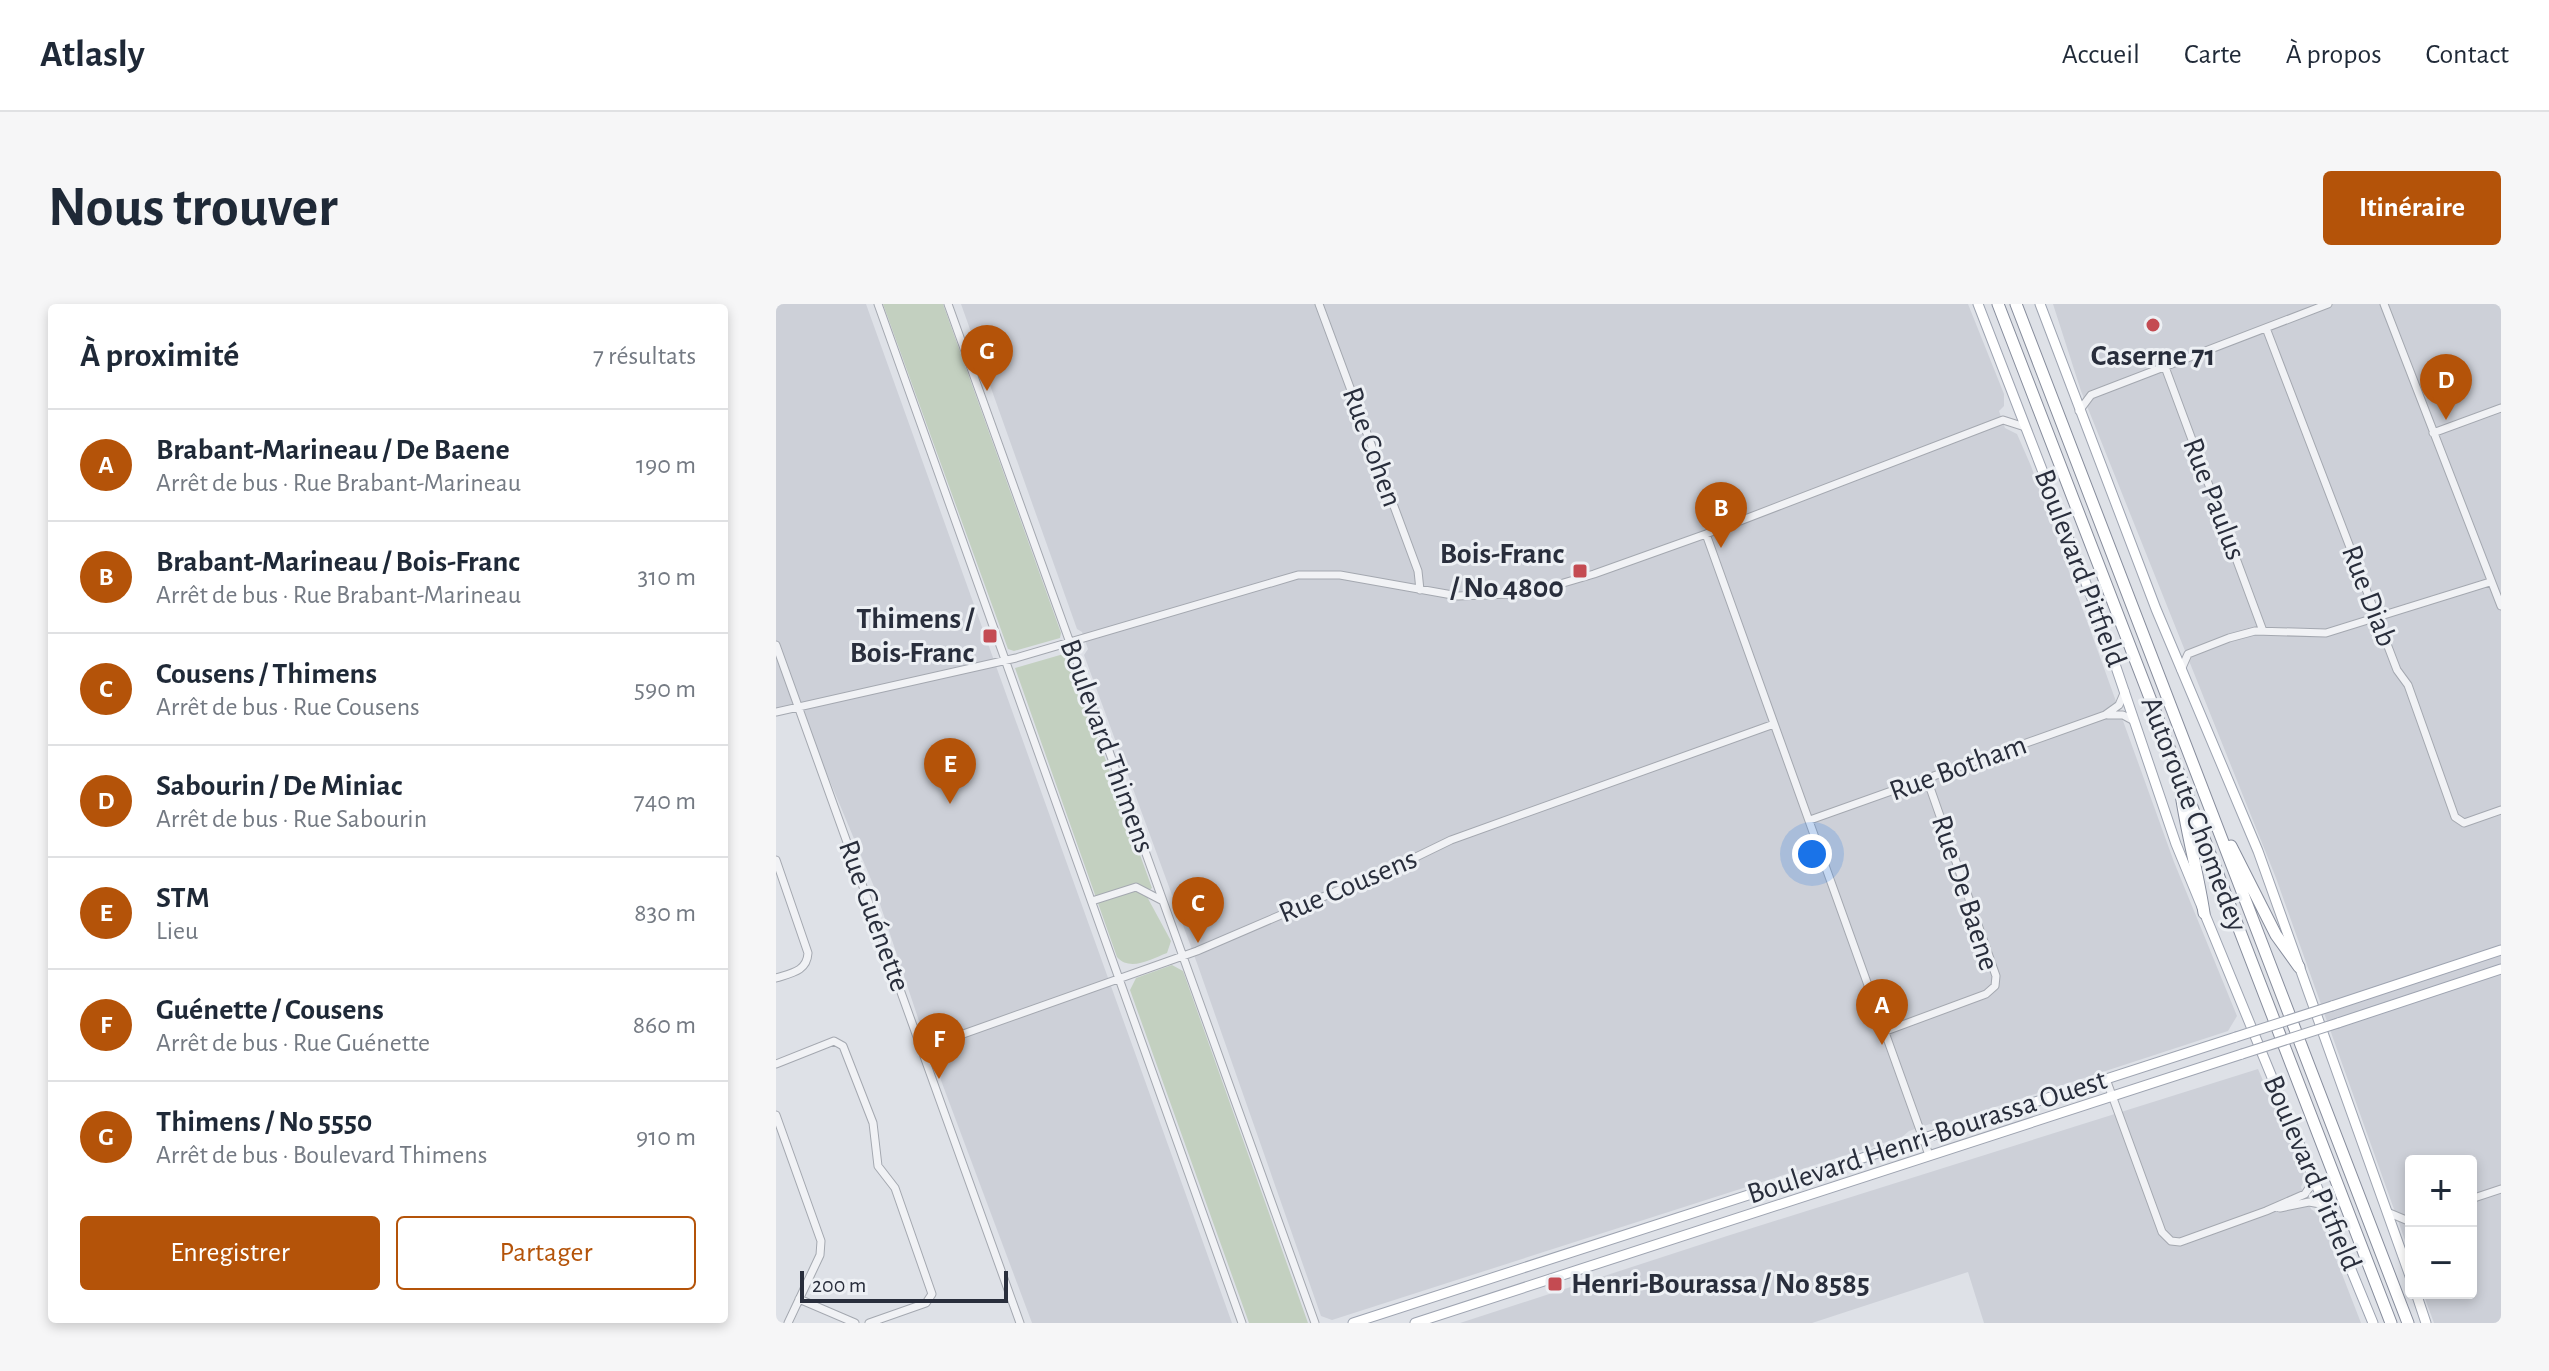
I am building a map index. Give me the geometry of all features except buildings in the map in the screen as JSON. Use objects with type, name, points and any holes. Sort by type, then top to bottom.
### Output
[{"type":"highway","name":"Autoroute Chomedey","points":[[1998,304],[2391,1323]]},
{"type":"highway","name":"Autoroute Chomedey","points":[[2018,304],[2408,1323]]},
{"type":"highway","points":[[2178,774],[2189,847],[2199,879],[2204,913]]},
{"type":"highway","points":[[2209,807],[2258,895],[2276,935],[2299,967]]},
{"type":"main road","name":"Boulevard Pitfield","points":[[1978,304],[2126,691],[2173,835],[2373,1323]]},
{"type":"main road","name":"Boulevard Pitfield","points":[[2040,304],[2171,646],[2258,851],[2405,1262]]},
{"type":"main road","name":"Boulevard Henri-Bourassa Ouest","points":[[1353,1323],[2501,950]]},
{"type":"main road","name":"Boulevard Henri-Bourassa Ouest","points":[[1415,1323],[2501,969]]},
{"type":"main road","points":[[2418,1299],[2426,1323]]},
{"type":"street","points":[[878,304],[1242,1323]]},
{"type":"street","name":"Boulevard Thimens","points":[[948,304],[1315,1323]]},
{"type":"street","name":"Rue Cohen","points":[[1319,304],[1418,571],[1420,590]]},
{"type":"street","points":[[2079,411],[2091,395],[2328,304]]},
{"type":"street","points":[[2384,304],[2501,606]]},
{"type":"street","name":"Rue Diab","points":[[2266,328],[2397,670],[2408,685],[2455,817],[2464,823],[2501,810]]},
{"type":"street","name":"Rue Paulus","points":[[2165,367],[2263,631]]},
{"type":"street","points":[[2070,386],[2091,395]]},
{"type":"street","points":[[776,712],[1006,661],[1303,574],[1340,575],[1448,595],[1486,596],[1543,589],[1706,534],[2005,419],[2016,399]]},
{"type":"street","points":[[2433,433],[2501,408]]},
{"type":"street","points":[[2005,419],[2026,427]]},
{"type":"street","points":[[1706,534],[1929,1155]]},
{"type":"street","points":[[2181,670],[2188,654],[2229,638],[2263,631],[2326,633],[2490,582]]},
{"type":"street","name":"Rue Guénette","points":[[776,645],[1020,1323]]},
{"type":"street","points":[[2171,646],[2188,654]]},
{"type":"street","name":"Rue Botham","points":[[1810,820],[2105,715],[2119,705],[2126,691]]},
{"type":"street","points":[[2105,715],[2123,715],[2135,721]]},
{"type":"street","name":"Rue Cousens","points":[[921,1049],[1183,955],[1451,840],[1774,724]]},
{"type":"street","name":"Rue De Baene","points":[[1886,1031],[1986,994],[1995,986],[1996,976],[1927,779]]},
{"type":"street","points":[[776,860],[808,953],[807,963],[802,969],[776,978]]},
{"type":"street","points":[[1092,901],[1136,887],[1143,888],[1163,902]]},
{"type":"street","points":[[776,1064],[834,1041],[839,1043],[843,1046],[873,1123],[878,1166],[895,1188],[932,1294],[926,1303],[869,1323]]},
{"type":"street","points":[[2106,1079],[2162,1232],[2167,1238],[2180,1242],[2266,1211],[2306,1193],[2315,1179]]},
{"type":"street","points":[[776,1115],[821,1241],[820,1255],[788,1323]]},
{"type":"street","points":[[2477,1197],[2501,1189]]},
{"type":"street","points":[[2266,1211],[2309,1202],[2326,1205]]},
{"type":"street","points":[[2387,1212],[2405,1218]]},
{"type":"street","points":[[2396,1237],[2405,1225]]},
{"type":"street","points":[[799,1299],[855,1323]]},
{"type":"shaded area","points":[[776,304],[866,304],[1232,1323],[1032,1323],[921,1027],[875,889],[799,707],[776,712]]},
{"type":"shaded area","points":[[961,304],[1968,304],[2004,394],[2004,406],[1999,411],[2005,428],[2017,434],[2031,466],[2174,862],[2237,1016],[2228,1031],[1937,1126],[1930,1124],[1909,1131],[1902,1137],[1332,1320],[1321,1316],[1084,655],[1088,649],[1082,632],[1077,629]]},
{"type":"shaded area","points":[[2053,304],[2501,304],[2501,1323],[2434,1323],[2425,1299],[2477,1299],[2477,1155],[2405,1155],[2405,1240],[2276,878],[2081,391]]},
{"type":"shaded area","points":[[2258,1069],[2305,1177],[2301,1187],[2311,1209],[2319,1215],[2361,1323],[1984,1323],[1968,1272],[1812,1323],[1460,1323],[1727,1236]]},
{"type":"green space","points":[[883,304],[943,304],[1061,633],[1060,638],[1014,651],[1008,649]]},
{"type":"green space","points":[[1067,653],[1152,888],[1145,893],[1171,941],[1167,953],[1141,963],[1128,964],[1117,957],[1015,668]]},
{"type":"green space","points":[[1172,965],[1183,971],[1308,1323],[1249,1323],[1130,990],[1136,978]]},
{"type":"place","name":"Caserne 71","points":[[2153,325]]},
{"type":"place","name":"Thimens / No 5550","points":[[987,391]]},
{"type":"place","name":"Sabourin / De Miniac","points":[[2446,420]]},
{"type":"place","name":"Brabant-Marineau / Bois-Franc","points":[[1721,548]]},
{"type":"place","name":"Bois-Franc / No 4800","points":[[1580,571]]},
{"type":"place","name":"Thimens / Bois-Franc","points":[[990,636]]},
{"type":"place","name":"STM","points":[[950,804]]},
{"type":"place","name":"Cousens / Thimens","points":[[1198,943]]},
{"type":"place","name":"Brabant-Marineau / De Baene","points":[[1882,1045]]},
{"type":"place","name":"Guénette / Cousens","points":[[939,1079]]},
{"type":"place","name":"Henri-Bourassa / No 8585","points":[[1555,1284]]}]
